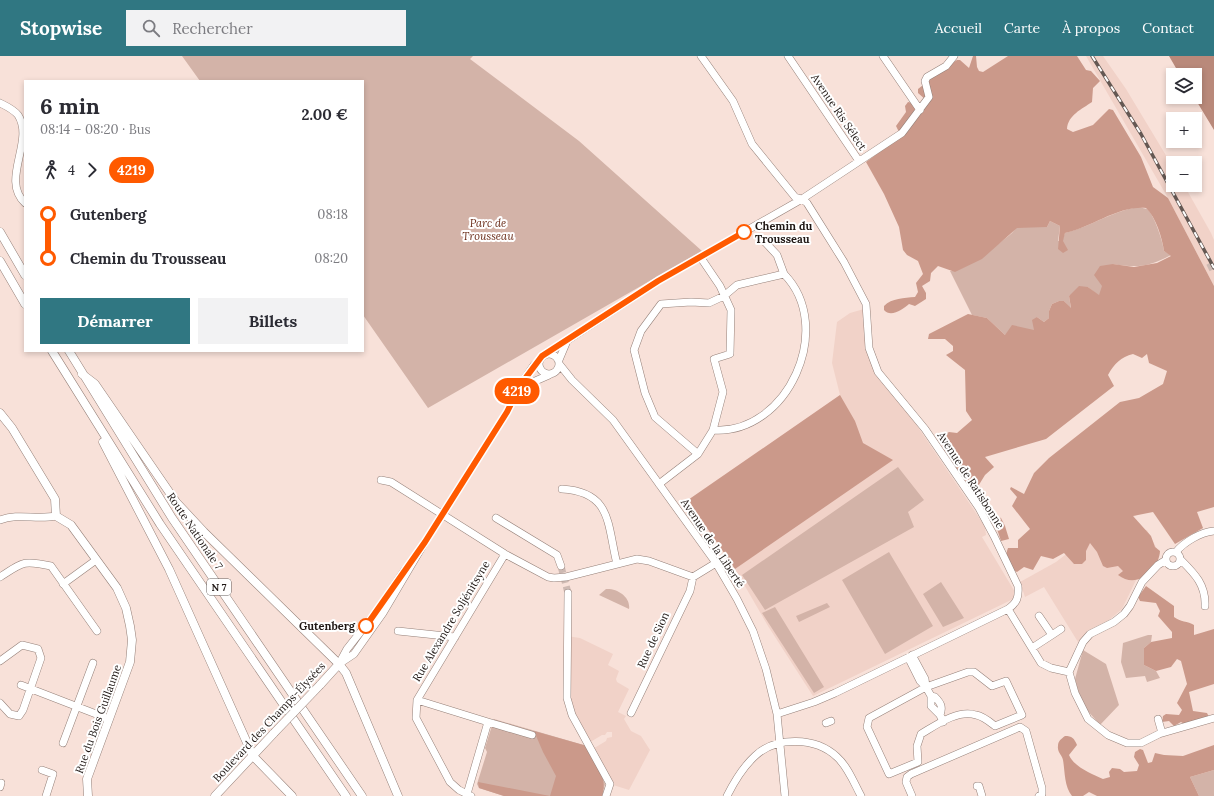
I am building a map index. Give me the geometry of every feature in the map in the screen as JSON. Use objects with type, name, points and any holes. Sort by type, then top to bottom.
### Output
[{"type":"main road","points":[[0,232],[24,273]]},
{"type":"main road","points":[[0,261],[24,302]]},
{"type":"main road","name":"N 7","points":[[53,352],[160,524],[346,796]]},
{"type":"main road","name":"N 7","points":[[70,352],[82,374]]},
{"type":"main road","points":[[82,374],[95,384],[176,502],[204,532],[339,664],[346,674],[398,796]]},
{"type":"main road","name":"Route Nationale 7","points":[[82,374],[172,518],[362,796]]},
{"type":"main road","points":[[84,404],[169,569],[253,756],[292,796]]},
{"type":"main road","points":[[0,413],[12,428],[56,499],[56,516]]},
{"type":"main road","name":"Rue du Bois Guillaume","points":[[56,516],[71,525],[117,588],[126,608],[132,640],[130,662],[87,779],[88,796]]},
{"type":"main road","name":"Boulevard des Champs-Élysées","points":[[215,796],[339,664]]},
{"type":"street","name":"Avenue de Ratisbonne","points":[[701,56],[733,101],[752,144],[795,198],[802,199],[808,203],[844,262],[866,304],[870,348],[878,372],[920,423],[979,508],[1018,586],[1017,600],[1014,605],[1008,609]]},
{"type":"street","name":"Avenue Ris Sélect","points":[[788,56],[858,161]]},
{"type":"street","points":[[883,56],[920,110]]},
{"type":"street","points":[[567,341],[557,371],[551,374],[541,371],[539,361],[545,355],[658,281],[701,258],[802,199],[902,133],[929,97],[925,81],[927,78],[946,66],[954,56]]},
{"type":"street","points":[[2,105],[14,111],[21,124],[22,134],[16,180],[17,190],[24,201]]},
{"type":"street","points":[[713,430],[733,430],[757,419],[782,399],[796,376],[803,354],[805,323],[800,300],[796,290],[784,274],[777,255],[763,240]]},
{"type":"street","points":[[659,484],[698,454],[713,430],[723,392],[714,359],[730,354],[731,310],[720,286],[701,258]]},
{"type":"street","points":[[698,454],[655,417],[645,393],[634,350],[641,331],[661,304],[691,302],[709,303],[724,296],[737,285],[784,274]]},
{"type":"street","points":[[545,355],[553,355],[559,362]]},
{"type":"street","name":"Boulevard des Champs-Élysées","points":[[339,664],[354,654],[383,613],[442,514],[507,412],[521,384],[534,365],[539,361]]},
{"type":"street","name":"Avenue de la Liberté","points":[[559,362],[572,380],[613,420],[716,563],[737,599],[753,632],[766,669],[777,714],[785,796]]},
{"type":"street","name":"Avenue de la Liberté","points":[[551,374],[572,380]]},
{"type":"street","name":"Boulevard des Champs-Élysées","points":[[507,412],[533,382],[551,374]]},
{"type":"street","points":[[381,480],[391,482],[505,554],[534,570],[554,578],[637,559],[649,561],[693,577],[716,563]]},
{"type":"street","points":[[562,489],[584,492],[598,501],[604,508],[617,564]]},
{"type":"street","points":[[0,520],[14,516],[56,516]]},
{"type":"street","points":[[496,518],[557,555],[561,566]]},
{"type":"street","points":[[1214,531],[1204,534],[1187,543],[1176,552],[1168,554],[1166,560],[1158,564],[1142,582],[1130,606],[1124,614],[1114,622],[1086,637],[1069,672],[1074,693],[1082,711],[1088,719],[1108,735],[1127,743],[1134,744],[1149,740],[1162,733],[1214,718]]},
{"type":"street","points":[[1176,552],[1201,583],[1206,597],[1205,606]]},
{"type":"street","name":"Rue Alexandre Soljénitsyne","points":[[417,700],[505,554]]},
{"type":"street","points":[[63,584],[96,560]]},
{"type":"street","points":[[1166,560],[1171,566],[1175,566],[1181,560]]},
{"type":"street","points":[[0,577],[22,563],[30,561],[51,566],[97,631]]},
{"type":"street","name":"Rue de Sion","points":[[631,713],[690,591],[693,577]]},
{"type":"street","points":[[568,593],[567,698],[572,715],[610,784],[606,796]]},
{"type":"street","points":[[777,714],[836,696],[910,656],[990,621],[1008,609],[1042,663],[1046,666],[1069,672]]},
{"type":"street","points":[[1040,616],[1052,635]]},
{"type":"street","points":[[1032,648],[1061,629]]},
{"type":"street","points":[[398,631],[455,637]]},
{"type":"street","points":[[0,661],[22,645],[38,650],[41,658],[23,710],[19,716],[10,714],[0,703]]},
{"type":"street","points":[[910,656],[925,679],[926,687],[931,696],[931,706],[942,718]]},
{"type":"street","points":[[63,743],[93,663]]},
{"type":"street","points":[[968,672],[974,672],[992,686],[1006,681],[1022,715],[995,726],[976,714],[962,714],[942,718],[921,734],[917,746],[918,762],[889,774],[878,742],[867,727],[869,718],[881,716],[926,687],[968,672]]},
{"type":"street","points":[[21,685],[109,719]]},
{"type":"street","points":[[488,722],[469,795],[450,782],[416,718],[417,700],[532,735]]},
{"type":"street","points":[[1158,719],[1162,733]]},
{"type":"street","points":[[912,796],[906,782],[907,777],[910,774],[1020,727],[1025,729],[1042,788],[1042,794],[1039,796]]},
{"type":"street","points":[[727,796],[736,777],[755,756],[765,748],[780,743],[802,742],[827,749],[838,757],[850,773],[861,796]]},
{"type":"street","points":[[42,770],[54,774],[46,796]]},
{"type":"street","points":[[977,786],[979,786],[982,796]]},
{"type":"shaded area","points":[[973,56],[976,56],[979,71],[983,72],[1008,56],[1077,56],[1086,70],[1091,71],[1100,81],[1093,88],[1092,102],[1073,116],[1067,129],[1073,132],[1093,125],[1109,109],[1113,110],[1141,157],[1153,187],[1168,198],[1214,286],[1214,507],[1197,512],[1203,528],[1175,544],[1153,512],[1133,516],[1151,536],[1155,547],[1160,551],[1156,565],[1146,576],[1139,579],[1125,579],[1118,575],[1123,571],[1118,566],[1107,568],[1103,566],[1097,552],[1090,543],[1086,551],[1086,560],[1082,564],[1074,564],[1064,553],[1053,559],[1041,556],[1033,570],[1024,567],[1017,572],[1011,568],[1006,559],[1008,548],[1018,548],[1018,540],[1030,529],[1012,506],[1017,497],[1010,489],[1011,487],[1024,494],[1034,473],[1049,458],[1120,402],[1139,398],[1163,384],[1167,371],[1149,363],[1147,354],[1142,358],[1133,354],[1125,357],[1115,364],[1108,375],[1114,386],[1046,439],[985,457],[994,467],[985,475],[977,488],[994,515],[1001,518],[1005,526],[1009,539],[1001,541],[994,520],[985,517],[943,454],[944,435],[949,432],[957,433],[972,420],[966,411],[965,370],[946,355],[953,351],[953,346],[945,339],[928,339],[929,334],[968,314],[987,318],[1005,335],[1012,325],[1034,330],[1032,320],[1037,317],[1044,322],[1049,318],[1049,311],[1052,304],[1059,301],[1064,301],[1071,308],[1069,296],[1079,286],[1088,287],[1099,295],[1102,286],[1094,275],[1100,266],[1113,264],[1134,267],[1157,263],[1171,256],[1164,251],[1156,222],[1150,212],[1146,208],[1125,210],[1065,233],[1063,241],[1068,250],[1063,253],[1058,249],[1060,226],[1050,221],[1047,227],[1017,228],[982,259],[955,272],[938,266],[931,273],[930,281],[922,286],[926,293],[926,299],[915,306],[909,304],[893,313],[884,310],[884,306],[891,301],[915,297],[918,292],[916,283],[923,274],[918,261],[907,255],[903,250],[899,227],[884,194],[866,162],[901,136],[896,126],[906,112],[905,106],[908,102],[924,105],[926,100],[918,93],[918,89],[957,60],[960,60],[969,68]]},
{"type":"shaded area","points":[[1086,56],[1103,56],[1126,89],[1166,156],[1166,192],[1188,192],[1211,233],[1214,240],[1214,286],[1168,198]]},
{"type":"shaded area","points":[[1169,56],[1214,56],[1214,130],[1198,104],[1202,104],[1202,68],[1176,68]]},
{"type":"shaded area","points":[[864,309],[876,376],[907,411],[985,527],[986,535],[982,537],[1015,592],[1013,599],[813,696],[768,626],[735,569],[688,500],[840,395],[832,363],[837,322],[850,313]]},
{"type":"shaded area","points":[[840,395],[855,421],[863,443],[893,460],[735,569],[688,500]]},
{"type":"shaded area","points":[[1146,492],[1137,515],[1131,518],[1147,530],[1157,549],[1138,576],[1122,609],[1109,620],[1087,631],[1078,642],[1044,587],[1025,597],[1020,582],[1056,562]]},
{"type":"shaded area","points":[[1146,586],[1174,606],[1174,617],[1194,625],[1194,635],[1214,629],[1214,684],[1189,692],[1193,711],[1207,713],[1209,717],[1186,725],[1181,722],[1174,726],[1169,721],[1162,722],[1163,716],[1166,714],[1179,715],[1182,710],[1177,703],[1187,684],[1181,661],[1177,659],[1171,667],[1156,671],[1144,665],[1144,648],[1151,642],[1172,638],[1172,632],[1158,616],[1160,611],[1156,603],[1140,601],[1138,597]]},
{"type":"shaded area","points":[[567,636],[580,638],[613,654],[608,665],[619,671],[616,679],[617,682],[629,689],[618,712],[626,716],[624,719],[631,731],[641,736],[650,750],[629,790],[610,784],[591,750],[606,741],[607,738],[612,737],[612,732],[607,732],[605,735],[602,735],[587,744],[567,699]]},
{"type":"shaded area","points":[[534,731],[587,746],[602,776],[602,796],[550,796],[556,776]]},
{"type":"shaded area","points":[[1065,736],[1072,738],[1077,745],[1069,755],[1071,759],[1084,770],[1103,779],[1110,777],[1109,772],[1112,768],[1120,769],[1124,772],[1137,771],[1139,765],[1134,757],[1135,752],[1140,749],[1143,750],[1148,763],[1152,762],[1155,753],[1183,756],[1214,745],[1214,770],[1190,777],[1199,796],[1097,796],[1089,792],[1083,796],[1072,796],[1069,792],[1065,778],[1063,760],[1058,748],[1059,741]]},
{"type":"shaded area","points":[[478,782],[550,796],[504,796],[479,788]]},
{"type":"green space","name":"Parc de Trousseau","points":[[182,56],[473,56],[470,59],[579,141],[702,251],[428,408],[364,316],[364,80],[199,80]]},
{"type":"green space","points":[[1138,207],[1147,209],[1150,212],[1158,228],[1164,251],[1171,255],[1143,266],[1113,264],[1099,296],[1088,287],[1069,296],[1071,309],[1064,301],[1059,301],[1052,304],[1049,311],[1049,318],[1044,322],[1037,317],[1034,330],[1005,335],[987,318],[972,315],[950,271],[964,267],[982,256],[1000,243],[1017,227],[1047,227],[1050,221],[1060,226],[1058,241],[1062,241],[1065,233],[1119,212]]},
{"type":"green space","points":[[898,467],[924,500],[908,512],[914,527],[765,610],[742,575]]},
{"type":"green space","points":[[889,552],[933,626],[885,654],[842,580]]},
{"type":"green space","points":[[941,582],[964,618],[943,627],[923,594]]},
{"type":"green space","points":[[606,589],[615,590],[626,597],[629,609],[599,595]]},
{"type":"green space","points":[[827,603],[830,607],[799,622],[796,616]]},
{"type":"green space","points":[[775,607],[824,687],[814,693],[762,613]]},
{"type":"green space","points":[[1152,635],[1151,642],[1144,648],[1144,665],[1156,671],[1160,678],[1147,682],[1145,676],[1126,678],[1121,662],[1123,643]]},
{"type":"green space","points":[[1083,650],[1106,664],[1119,705],[1100,725],[1081,703],[1075,679]]},
{"type":"green space","points":[[494,719],[587,746],[605,784],[602,796],[504,796],[479,788],[477,784],[487,752],[485,748]]},
{"type":"green space","points":[[1214,770],[1214,796],[1199,796],[1190,777]]},
{"type":"tunnel","points":[[1208,268],[1214,265]]},
{"type":"tunnel","points":[[561,566],[568,593]]},
{"type":"railway","points":[[1092,56],[1141,134],[1214,268]]},
{"type":"bus line","name":"4219","points":[[366,626],[425,542],[507,412],[521,384],[540,358],[658,281],[701,258],[744,232]]},
{"type":"place","name":"Chemin du Trousseau","points":[[744,232]]},
{"type":"place","name":"Gutenberg","points":[[366,626]]}]
